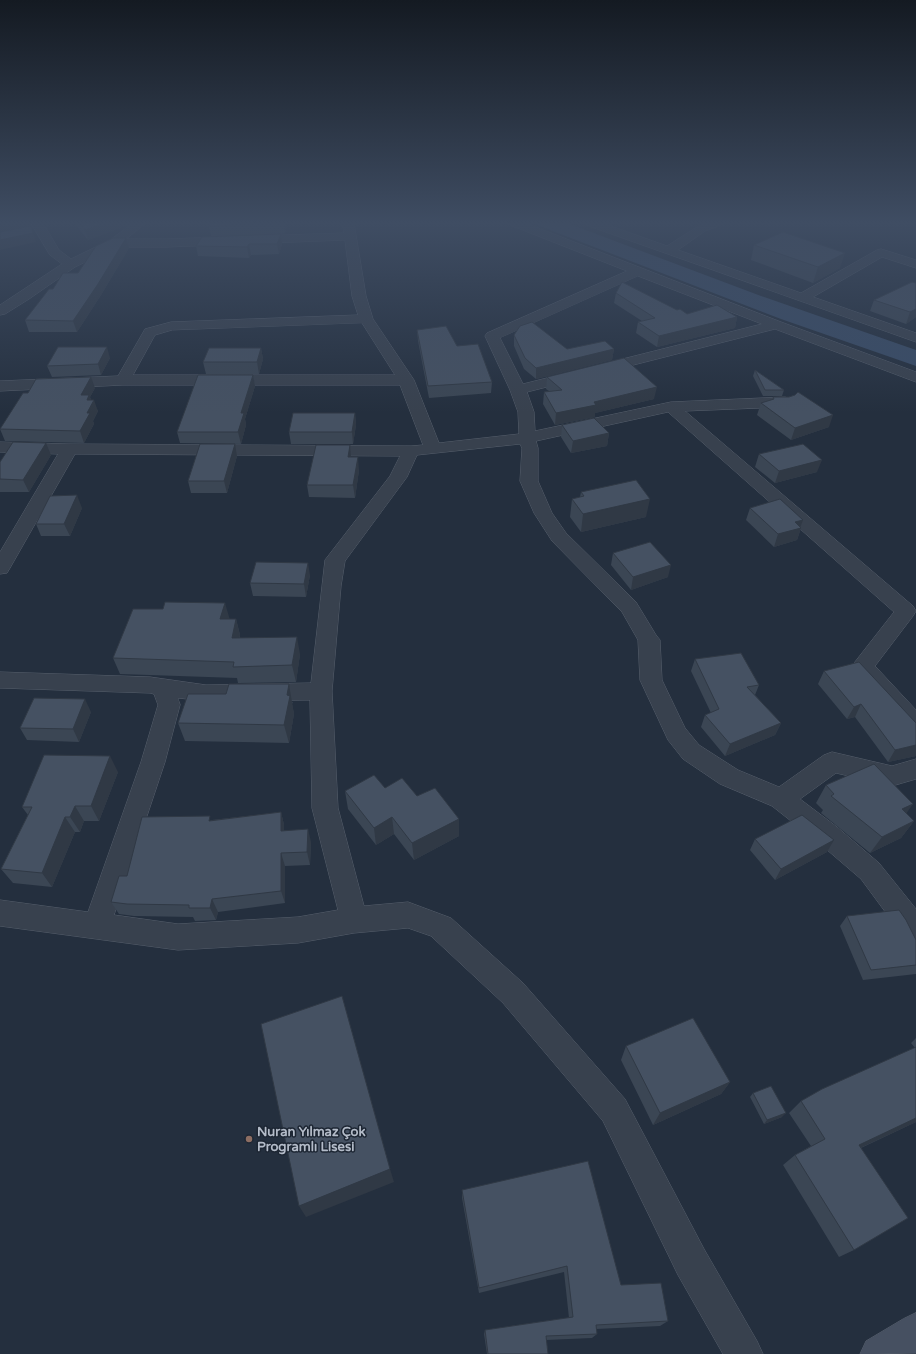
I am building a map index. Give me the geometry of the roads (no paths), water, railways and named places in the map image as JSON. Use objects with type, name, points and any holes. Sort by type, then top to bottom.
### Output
[{"type":"main road","points":[[879,1354],[916,1332]]},
{"type":"street","points":[[0,311],[38,286]]},
{"type":"street","points":[[357,286],[366,319],[406,380],[433,448]]},
{"type":"street","points":[[606,286],[492,336],[518,390],[526,412],[527,438],[530,448],[529,481],[543,513],[558,537],[630,607],[649,640],[651,680],[676,734],[691,752],[729,777],[781,799],[828,835],[870,871],[916,931]]},
{"type":"street","points":[[675,286],[916,377]]},
{"type":"street","points":[[768,286],[916,338]]},
{"type":"street","points":[[802,298],[823,286]]},
{"type":"street","points":[[123,380],[150,332],[171,326],[366,319]]},
{"type":"street","points":[[518,390],[776,325]]},
{"type":"street","points":[[0,386],[123,380],[406,380]]},
{"type":"street","points":[[0,447],[69,449],[411,451],[527,438],[671,407],[785,402]]},
{"type":"street","points":[[671,407],[913,611],[862,667],[916,725]]},
{"type":"street","points":[[0,568],[69,449]]},
{"type":"street","points":[[354,920],[325,808],[321,691],[335,560],[398,477],[411,451]]},
{"type":"street","points":[[0,680],[150,685],[206,693],[321,691]]},
{"type":"street","points":[[96,925],[153,762],[169,705],[163,688]]},
{"type":"street","points":[[781,799],[832,762],[892,776],[916,769]]},
{"type":"street","points":[[0,913],[178,937],[298,930],[354,920],[408,915],[441,927],[513,992],[614,1110],[692,1262],[744,1354]]},
{"type":"water","points":[[696,286],[735,286],[916,350],[916,366],[781,319]]},
{"type":"place","name":"Nuran Yılmaz Çok Programlı Lisesi","points":[[249,1139]]}]
